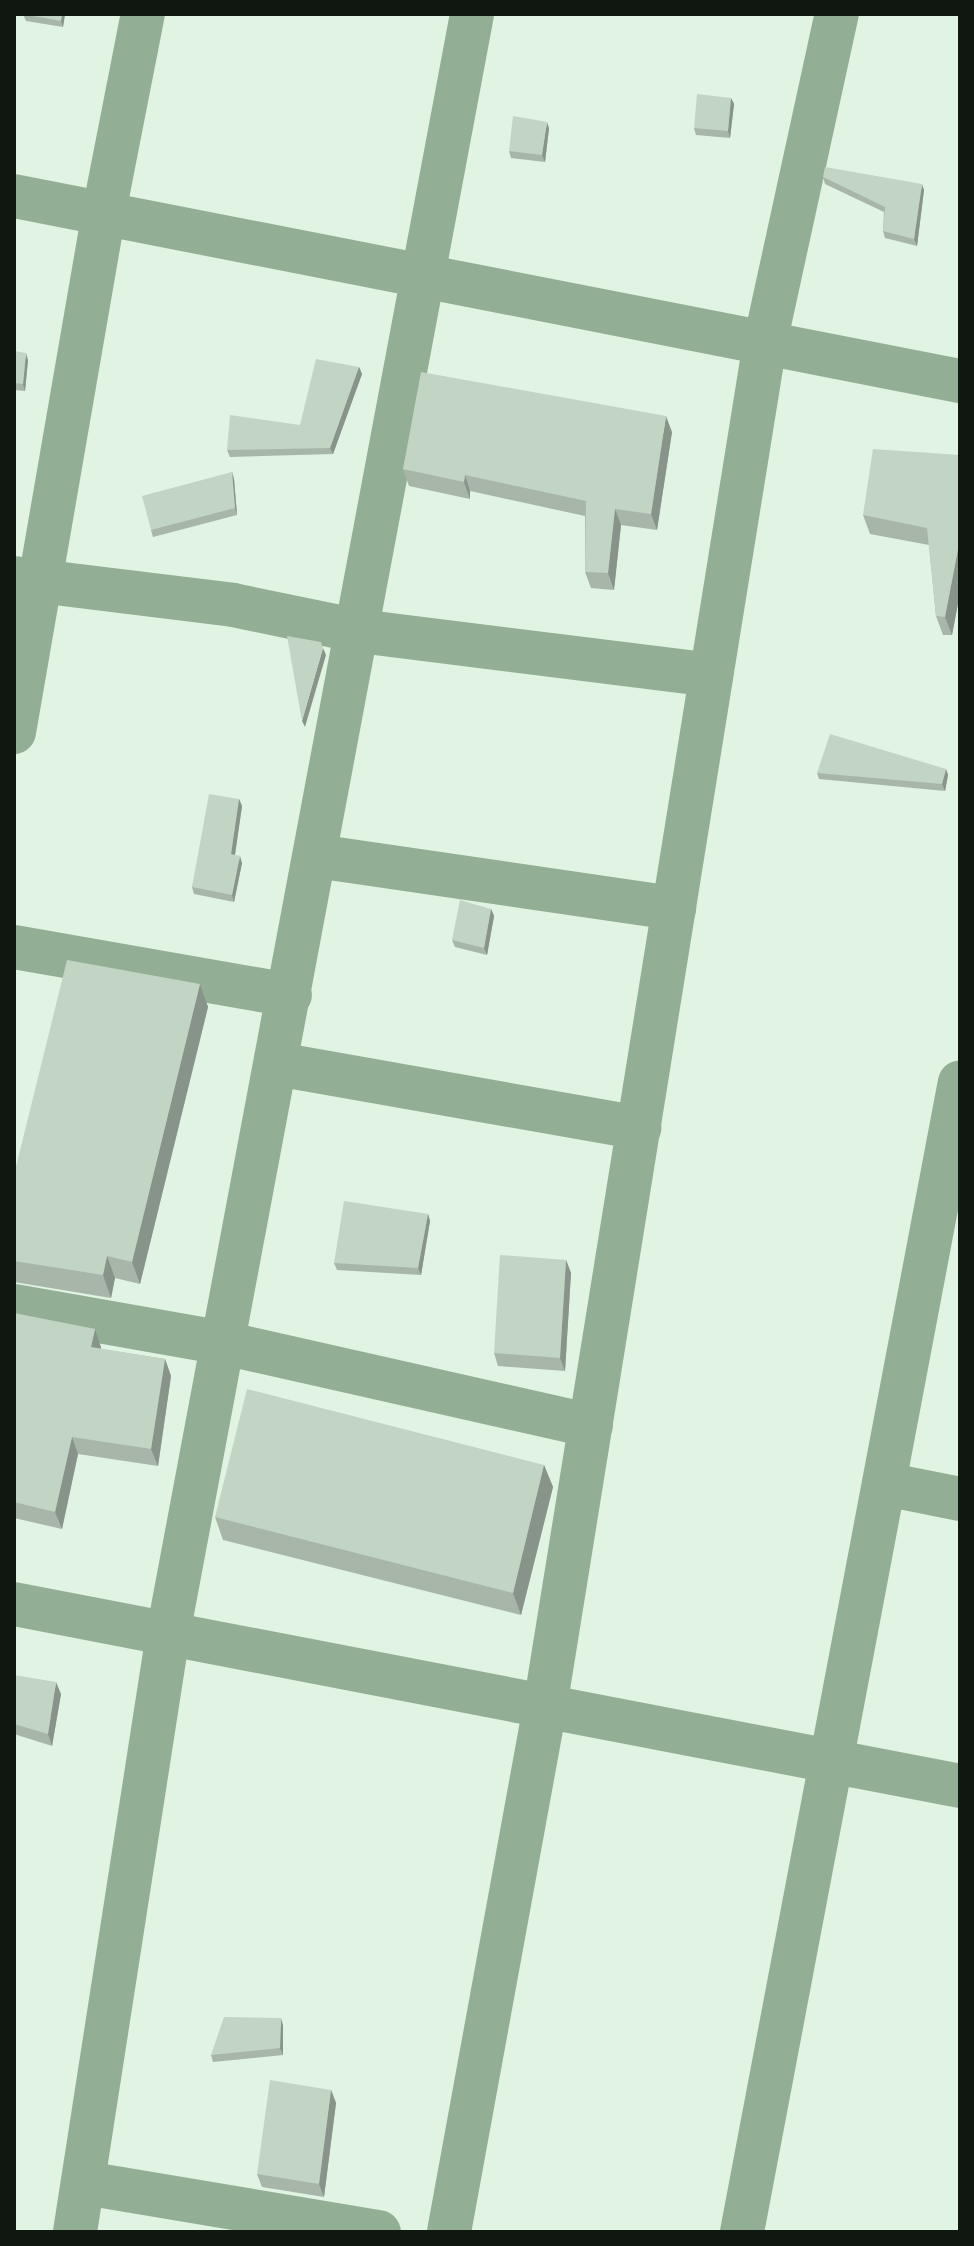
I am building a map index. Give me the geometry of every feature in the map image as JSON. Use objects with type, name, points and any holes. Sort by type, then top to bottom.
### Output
[{"type":"street","points":[[14,732],[27,580],[143,14]]},
{"type":"street","points":[[75,2232],[168,1634],[426,275],[472,14]]},
{"type":"street","points":[[449,2232],[545,1707],[765,343],[837,14]]},
{"type":"street","points":[[14,196],[960,381]]},
{"type":"street","points":[[27,580],[233,605],[359,631],[711,675]]},
{"type":"street","points":[[316,856],[674,908]]},
{"type":"street","points":[[14,947],[290,995]]},
{"type":"street","points":[[277,1064],[639,1128]]},
{"type":"street","points":[[742,2232],[960,1082]]},
{"type":"street","points":[[14,1306],[224,1343],[591,1426]]},
{"type":"street","points":[[885,1484],[960,1499]]},
{"type":"street","points":[[14,1604],[960,1786]]},
{"type":"street","points":[[85,2183],[379,2232]]},
{"type":"building","points":[[23,14],[62,14],[61,21]]},
{"type":"building","points":[[697,94],[731,98],[728,131],[694,128]]},
{"type":"building","points":[[513,116],[547,122],[542,155],[509,151]]},
{"type":"building","points":[[825,167],[922,184],[914,239],[883,231],[885,207],[823,177]]},
{"type":"building","points":[[14,351],[26,353],[23,384],[14,383]]},
{"type":"building","points":[[316,359],[359,367],[330,448],[227,450],[230,415],[300,425]]},
{"type":"building","points":[[421,372],[666,416],[651,514],[615,509],[608,573],[585,572],[586,501],[465,475],[464,482],[403,469]]},
{"type":"building","points":[[873,449],[960,455],[960,539],[945,617],[936,616],[927,528],[863,515]]},
{"type":"building","points":[[232,472],[235,508],[151,530],[142,496]]},
{"type":"building","points":[[287,636],[321,642],[323,648],[302,721]]},
{"type":"building","points":[[830,734],[946,769],[942,784],[817,773]]},
{"type":"building","points":[[209,794],[239,799],[231,854],[240,856],[232,895],[192,887]]},
{"type":"building","points":[[460,900],[491,909],[484,948],[452,940]]},
{"type":"building","points":[[67,960],[200,984],[132,1262],[107,1256],[103,1275],[14,1261],[14,1175]]},
{"type":"building","points":[[344,1201],[428,1214],[418,1268],[334,1263]]},
{"type":"building","points":[[500,1255],[566,1260],[560,1358],[494,1353]]},
{"type":"building","points":[[14,1313],[95,1329],[91,1347],[165,1359],[151,1449],[72,1437],[55,1512],[14,1502]]},
{"type":"building","points":[[247,1389],[544,1465],[513,1593],[215,1517]]},
{"type":"building","points":[[14,1675],[56,1682],[48,1734],[14,1724]]},
{"type":"building","points":[[224,2017],[281,2018],[280,2048],[211,2055]]},
{"type":"building","points":[[270,2080],[331,2090],[319,2184],[257,2174]]}]
